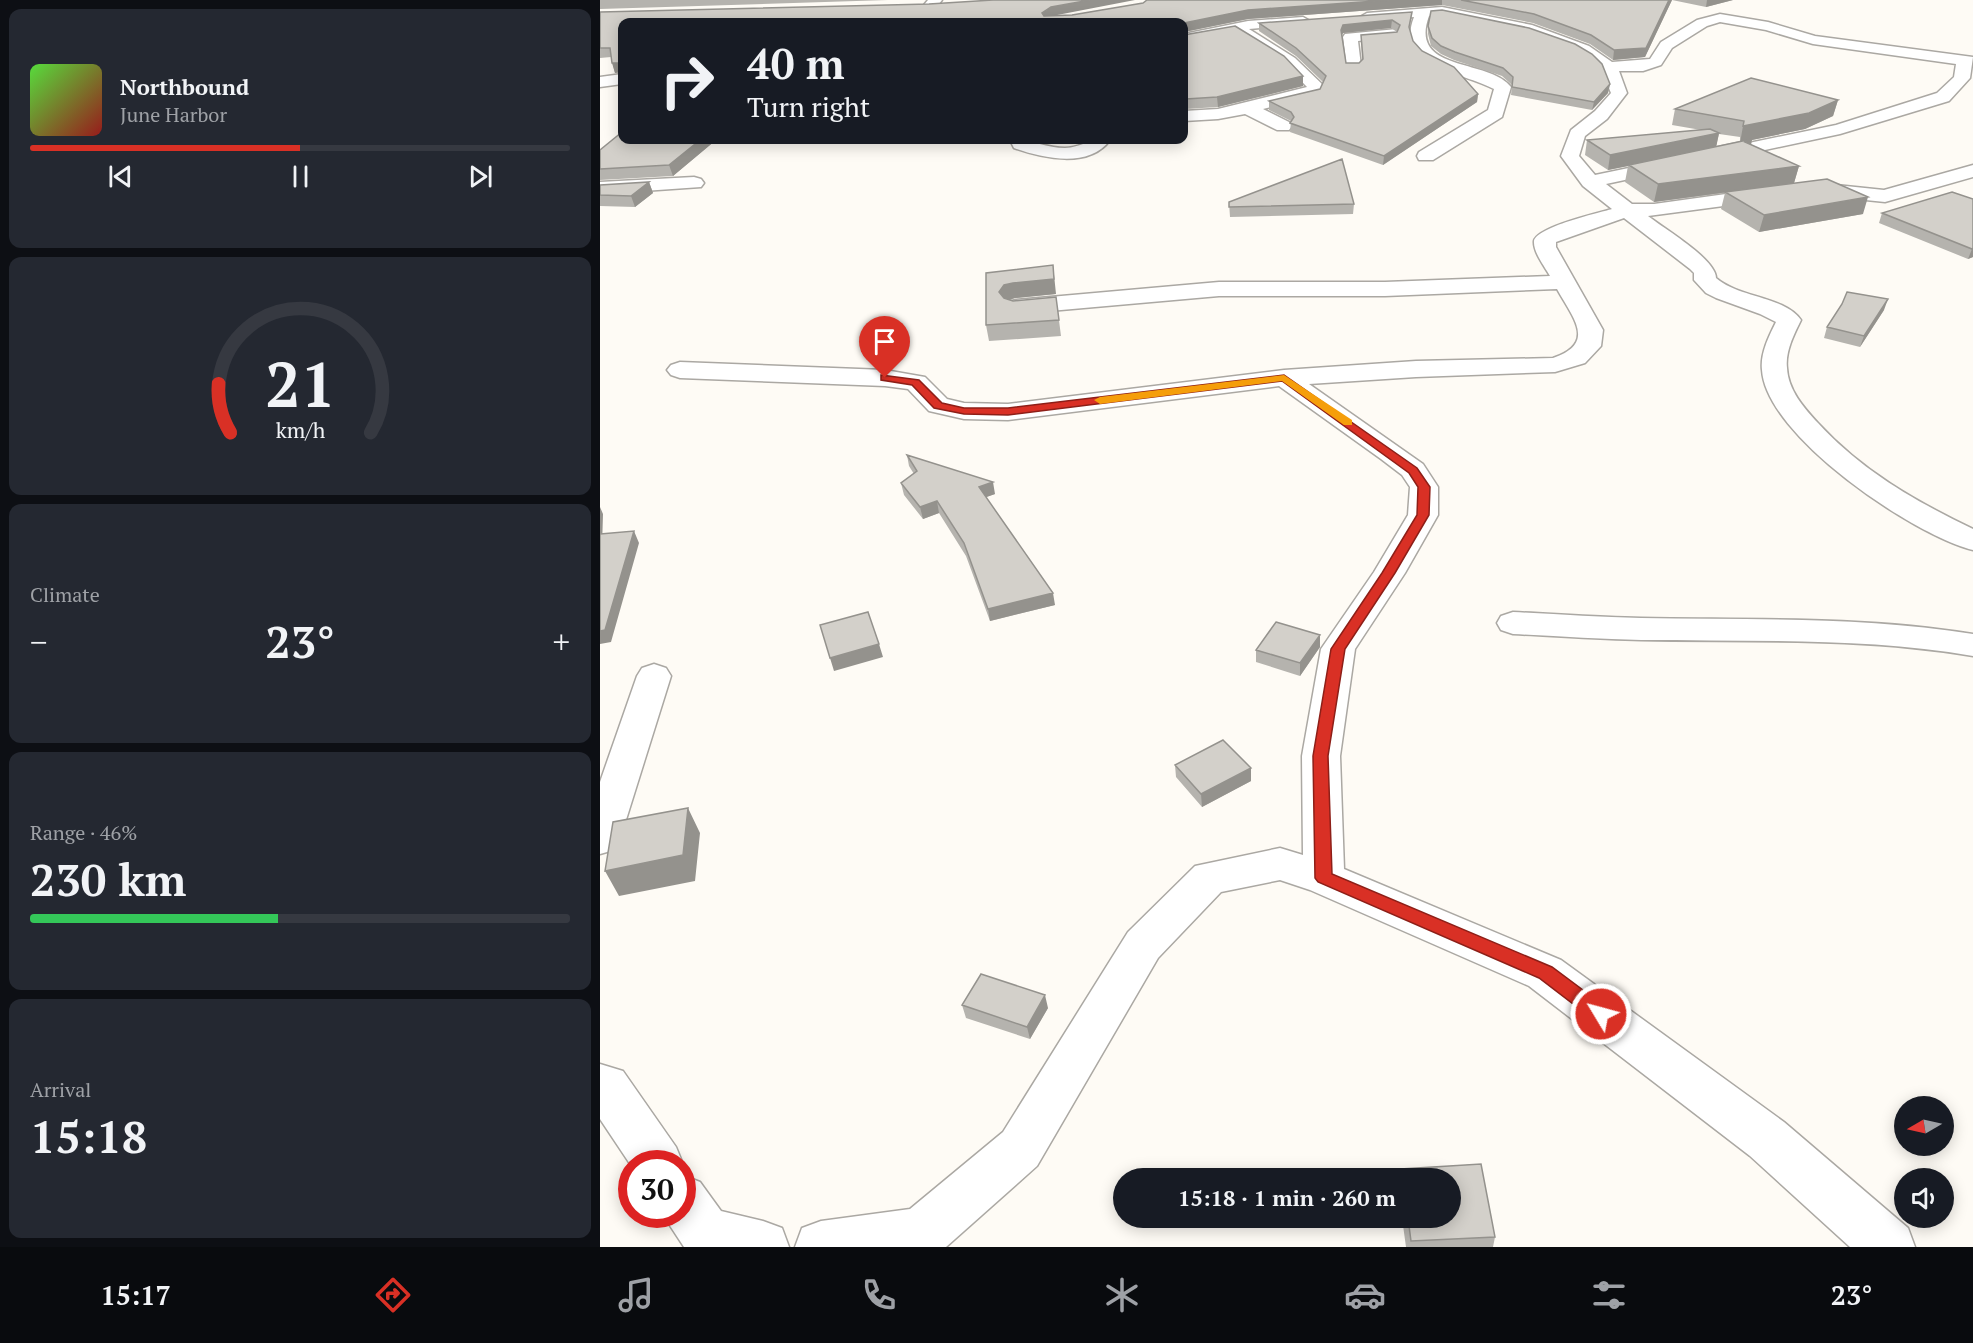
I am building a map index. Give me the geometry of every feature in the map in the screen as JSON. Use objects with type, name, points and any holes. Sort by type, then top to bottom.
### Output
[{"type":"street","points":[[928,4],[953,4]]},
{"type":"street","points":[[1353,18],[1423,13],[1445,6],[1527,28],[1584,50],[1610,67],[1643,66],[1656,62],[1666,45],[1702,23],[1720,18],[1768,26],[1813,40],[1968,65],[1962,78],[1943,96],[1840,129],[1590,182]]},
{"type":"street","points":[[1423,13],[1416,33],[1422,50],[1431,58],[1493,80],[1503,87],[1496,113],[1426,156]]},
{"type":"street","points":[[1188,37],[1239,27],[1317,20]]},
{"type":"street","points":[[1188,116],[1218,114],[1314,92],[1316,86],[1290,61],[1239,27]]},
{"type":"street","points":[[1353,66],[1350,37],[1364,34],[1416,33]]},
{"type":"street","points":[[1610,67],[1620,93],[1601,115],[1577,134],[1570,156],[1590,182],[1698,264],[1705,273],[1705,280],[1712,287],[1724,294],[1770,308],[1789,320],[1783,332],[1774,368],[1784,399],[1815,437],[1855,476],[1909,510],[1973,541]]},
{"type":"street","points":[[600,82],[618,80]]},
{"type":"street","points":[[1247,108],[1283,126]]},
{"type":"street","points":[[1020,144],[1035,150],[1058,152],[1082,151],[1102,144]]},
{"type":"street","points":[[680,370],[885,378],[916,382],[938,405],[964,411],[1008,412],[1284,378],[1416,369],[1555,365],[1576,358],[1589,346],[1591,330],[1545,247],[1545,239],[1555,233],[1629,210],[1653,210],[1823,188],[1885,196],[1973,171]]},
{"type":"street","points":[[600,188],[694,183]]},
{"type":"street","points":[[1016,307],[1219,289],[1385,289],[1566,282]]},
{"type":"street","points":[[1284,378],[1413,470],[1424,487],[1423,515],[1389,573],[1338,649],[1321,756],[1324,878]]},
{"type":"street","points":[[1514,623],[1641,629],[1774,628],[1925,635],[1973,645]]},
{"type":"street","points":[[600,839],[654,676]]},
{"type":"street","points":[[821,1247],[921,1234],[1020,1149],[1143,945],[1209,878],[1280,864],[1324,878],[1545,973],[1767,1139],[1889,1247]]},
{"type":"street","points":[[600,1086],[606,1087],[649,1150]]},
{"type":"street","points":[[696,1220],[705,1233],[763,1247]]},
{"type":"building","points":[[993,0],[1090,0],[1051,7],[1042,13],[1044,16],[1072,15],[1143,3],[1147,0],[1390,0],[1248,10],[1188,22],[1188,18],[618,18],[618,63],[612,63],[610,48],[600,48],[600,12],[929,4]]},
{"type":"building","points":[[1461,0],[1669,0],[1646,48],[1614,50],[1591,35],[1534,14]]},
{"type":"building","points":[[1442,10],[1529,28],[1575,44],[1592,54],[1602,64],[1610,84],[1594,102],[1512,87],[1513,77],[1503,68],[1455,52],[1441,46],[1432,38],[1428,26],[1431,11]]},
{"type":"building","points":[[1412,12],[1409,27],[1413,41],[1422,51],[1454,67],[1478,94],[1384,156],[1290,123],[1294,117],[1291,112],[1269,101],[1320,89],[1326,76],[1296,48],[1259,23]],"holes":[[[1392,20],[1400,25],[1397,32],[1361,35],[1363,59],[1359,63],[1346,63],[1341,30],[1343,25]]]},
{"type":"building","points":[[1235,26],[1284,56],[1303,76],[1217,97],[1188,99],[1188,34]]},
{"type":"building","points":[[1751,78],[1838,100],[1809,113],[1743,126],[1744,121],[1675,109]]},
{"type":"building","points":[[1710,129],[1719,133],[1610,155],[1587,140]]},
{"type":"building","points":[[618,135],[618,144],[695,144],[669,165],[600,169],[600,150]]},
{"type":"building","points":[[1752,139],[1745,142],[1799,166],[1658,184],[1629,165]]},
{"type":"building","points":[[1342,159],[1354,204],[1229,207],[1229,202]]},
{"type":"building","points":[[1827,179],[1868,197],[1764,215],[1725,192]]},
{"type":"building","points":[[649,182],[631,196],[600,195],[600,185]]},
{"type":"building","points":[[1952,192],[1973,199],[1972,249],[1882,213]]},
{"type":"building","points":[[1053,265],[1054,279],[1004,285],[999,292],[1004,298],[1013,301],[1056,297],[1059,320],[986,325],[986,273]]},
{"type":"building","points":[[1847,292],[1888,299],[1864,336],[1827,327]]},
{"type":"building","points":[[907,455],[993,482],[979,487],[1053,593],[988,609],[964,543],[937,501],[920,507],[901,483],[917,471]]},
{"type":"building","points":[[634,531],[605,630],[600,631],[600,534]]},
{"type":"building","points":[[868,612],[879,644],[830,658],[820,625]]},
{"type":"building","points":[[1276,622],[1320,635],[1300,663],[1256,650]]},
{"type":"building","points":[[1223,740],[1251,768],[1201,794],[1175,765]]},
{"type":"building","points":[[688,808],[683,855],[605,871],[613,822]]},
{"type":"building","points":[[981,974],[1045,995],[1027,1027],[962,1005]]},
{"type":"building","points":[[1481,1164],[1495,1237],[1411,1241],[1409,1228],[1461,1228],[1461,1168],[1417,1168]]},
{"type":"slow traffic","points":[[1100,400],[1284,378],[1348,423]]},
{"type":"route","points":[[885,378],[916,382],[938,405],[964,411],[1008,412],[1284,378],[1413,470],[1424,487],[1423,515],[1389,573],[1338,649],[1321,756],[1324,878],[1545,973],[1601,1014]]}]
